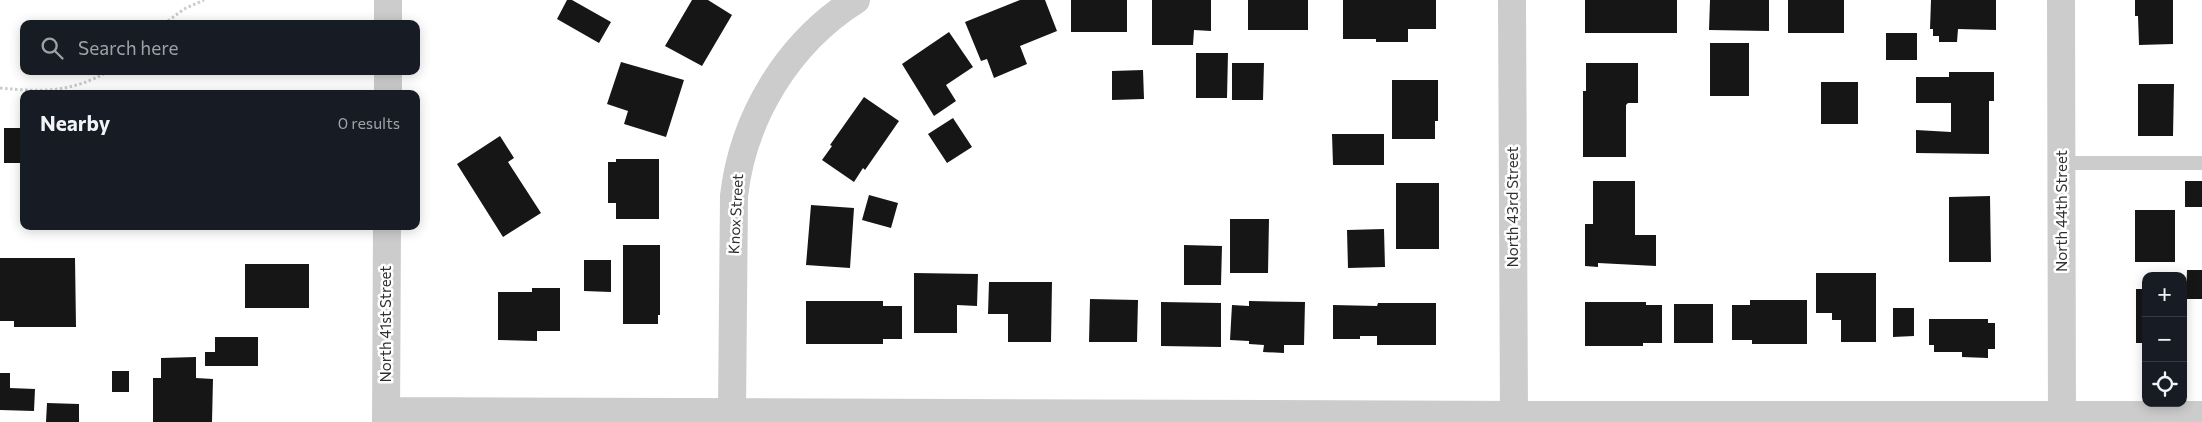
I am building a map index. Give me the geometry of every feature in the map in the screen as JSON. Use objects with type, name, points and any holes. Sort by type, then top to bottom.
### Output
[{"type":"street","points":[[388,0],[388,20]]},
{"type":"street","name":"Knox Street","points":[[732,411],[734,196],[737,171],[743,147],[756,113],[779,74],[809,39],[829,20],[856,0]]},
{"type":"street","name":"North 43rd Street","points":[[1512,0],[1514,415]]},
{"type":"street","name":"North 44th Street","points":[[2061,0],[2062,418]]},
{"type":"street","points":[[388,75],[388,90]]},
{"type":"street","name":"North 41st Street","points":[[386,416],[387,230]]},
{"type":"street","points":[[386,416],[732,411],[1514,415],[1560,419],[2062,418],[2202,414]]},
{"type":"lane","points":[[2062,163],[2202,162]]},
{"type":"path","points":[[169,20],[184,9],[204,0]]},
{"type":"path","points":[[59,90],[79,86],[101,75]]},
{"type":"path","points":[[0,88],[21,90]]},
{"type":"building","points":[[567,0],[572,0],[611,22],[599,43],[557,19]]},
{"type":"building","points":[[692,0],[708,0],[732,15],[702,66],[665,46]]},
{"type":"building","points":[[1020,0],[1045,0],[1057,31],[1020,46],[1027,64],[994,78],[987,59],[981,61],[965,22]]},
{"type":"building","points":[[1071,0],[1127,0],[1127,32],[1071,32]]},
{"type":"building","points":[[1152,0],[1211,0],[1211,31],[1194,30],[1193,45],[1152,45]]},
{"type":"building","points":[[1248,0],[1308,0],[1308,30],[1248,30]]},
{"type":"building","points":[[1343,0],[1436,0],[1436,29],[1408,29],[1408,42],[1376,42],[1376,39],[1343,39]]},
{"type":"building","points":[[1585,0],[1677,0],[1677,33],[1585,33]]},
{"type":"building","points":[[1710,0],[1769,0],[1769,31],[1709,30]]},
{"type":"building","points":[[1788,0],[1844,0],[1844,33],[1788,33]]},
{"type":"building","points":[[1931,0],[1996,0],[1996,30],[1958,29],[1957,42],[1939,42],[1939,36],[1933,36],[1933,29],[1930,29]]},
{"type":"building","points":[[2135,0],[2173,0],[2173,44],[2139,45],[2138,16],[2135,16]]},
{"type":"building","points":[[949,32],[973,67],[946,85],[956,101],[934,116],[902,64]]},
{"type":"building","points":[[1886,33],[1917,33],[1917,60],[1886,60]]},
{"type":"building","points":[[1710,43],[1749,43],[1749,96],[1710,96]]},
{"type":"building","points":[[1196,53],[1228,53],[1227,98],[1196,98]]},
{"type":"building","points":[[621,62],[684,80],[666,137],[624,124],[628,111],[607,104]]},
{"type":"building","points":[[1232,63],[1264,63],[1263,100],[1232,100]]},
{"type":"building","points":[[1586,63],[1638,63],[1638,103],[1628,103],[1626,105],[1626,157],[1583,157],[1583,91],[1586,91]]},
{"type":"building","points":[[1143,70],[1144,99],[1112,100],[1112,71]]},
{"type":"building","points":[[1949,72],[1994,72],[1994,101],[1989,101],[1989,154],[1916,153],[1916,130],[1951,132],[1951,103],[1916,103],[1916,77],[1949,77]]},
{"type":"building","points":[[1392,80],[1438,80],[1438,121],[1435,121],[1435,139],[1392,139]]},
{"type":"building","points":[[1821,82],[1858,82],[1858,124],[1821,124]]},
{"type":"building","points":[[2138,84],[2174,84],[2173,136],[2138,136]]},
{"type":"building","points":[[864,97],[899,121],[865,170],[863,168],[854,182],[822,160],[832,146],[830,145]]},
{"type":"building","points":[[953,118],[972,147],[947,163],[928,134]]},
{"type":"building","points":[[4,128],[20,128],[20,163],[4,163]]},
{"type":"building","points":[[1332,134],[1384,134],[1384,165],[1333,165]]},
{"type":"building","points":[[500,136],[514,158],[508,162],[541,213],[503,237],[457,164]]},
{"type":"building","points":[[616,159],[659,159],[659,219],[616,219],[616,203],[608,203],[608,162],[616,162]]},
{"type":"building","points":[[1593,181],[1635,181],[1635,235],[1656,235],[1656,266],[1598,263],[1598,267],[1585,266],[1585,224],[1593,224]]},
{"type":"building","points":[[2185,181],[2202,181],[2202,207],[2185,207]]},
{"type":"building","points":[[1396,183],[1439,183],[1439,249],[1396,249]]},
{"type":"building","points":[[869,195],[898,203],[891,228],[862,220]]},
{"type":"building","points":[[1990,196],[1991,262],[1949,262],[1949,197]]},
{"type":"building","points":[[811,205],[854,208],[850,268],[806,265]]},
{"type":"building","points":[[2135,210],[2175,210],[2175,262],[2135,262]]},
{"type":"building","points":[[1230,219],[1269,219],[1268,273],[1230,273]]},
{"type":"building","points":[[1384,229],[1385,267],[1348,268],[1347,230]]},
{"type":"building","points":[[623,245],[660,245],[660,315],[658,315],[658,324],[623,324]]},
{"type":"building","points":[[1184,245],[1222,246],[1221,285],[1184,285]]},
{"type":"building","points":[[0,258],[75,258],[76,327],[14,327],[14,321],[0,321]]},
{"type":"building","points":[[584,260],[611,260],[611,292],[584,291]]},
{"type":"building","points":[[245,264],[309,264],[309,308],[245,308]]},
{"type":"building","points":[[2187,270],[2202,270],[2202,299],[2187,299]]},
{"type":"building","points":[[914,273],[978,274],[977,306],[957,305],[957,333],[914,333]]},
{"type":"building","points":[[1816,273],[1876,273],[1876,342],[1841,342],[1841,320],[1832,320],[1832,313],[1816,313]]},
{"type":"building","points":[[989,282],[1052,282],[1051,342],[1008,342],[1008,314],[988,314]]},
{"type":"building","points":[[532,288],[560,288],[560,331],[537,331],[537,341],[498,340],[498,292],[532,292]]},
{"type":"building","points":[[2136,289],[2142,289],[2142,343],[2136,343]]},
{"type":"building","points":[[1090,299],[1138,300],[1137,342],[1089,342]]},
{"type":"building","points":[[1750,300],[1807,300],[1807,344],[1752,344],[1752,340],[1732,340],[1732,305],[1750,305]]},
{"type":"building","points":[[806,301],[883,301],[883,306],[902,306],[902,339],[883,339],[883,344],[806,344]]},
{"type":"building","points":[[1249,301],[1305,302],[1304,345],[1284,345],[1284,353],[1263,352],[1264,345],[1249,344],[1249,341],[1230,340],[1232,305],[1249,306]]},
{"type":"building","points":[[1161,302],[1221,303],[1221,347],[1161,346]]},
{"type":"building","points":[[1585,302],[1646,302],[1646,305],[1662,305],[1662,343],[1643,343],[1643,346],[1585,346]]},
{"type":"building","points":[[1378,303],[1436,303],[1436,345],[1377,345],[1377,336],[1360,336],[1360,339],[1333,339],[1333,305],[1377,306]]},
{"type":"building","points":[[1674,304],[1713,304],[1713,343],[1674,343]]},
{"type":"building","points":[[1893,308],[1914,308],[1914,336],[1893,337]]},
{"type":"building","points":[[1929,319],[1988,319],[1988,323],[1995,323],[1995,349],[1988,349],[1988,358],[1962,357],[1962,352],[1934,352],[1934,345],[1929,345]]},
{"type":"building","points":[[215,337],[258,337],[258,366],[205,366],[205,352],[215,352]]},
{"type":"building","points":[[196,357],[196,378],[213,379],[212,422],[153,422],[153,378],[161,378],[161,358]]},
{"type":"building","points":[[112,371],[129,371],[129,392],[112,392]]},
{"type":"building","points":[[0,373],[10,373],[10,388],[35,389],[34,411],[0,410]]},
{"type":"building","points":[[47,403],[79,404],[79,422],[46,422]]}]
